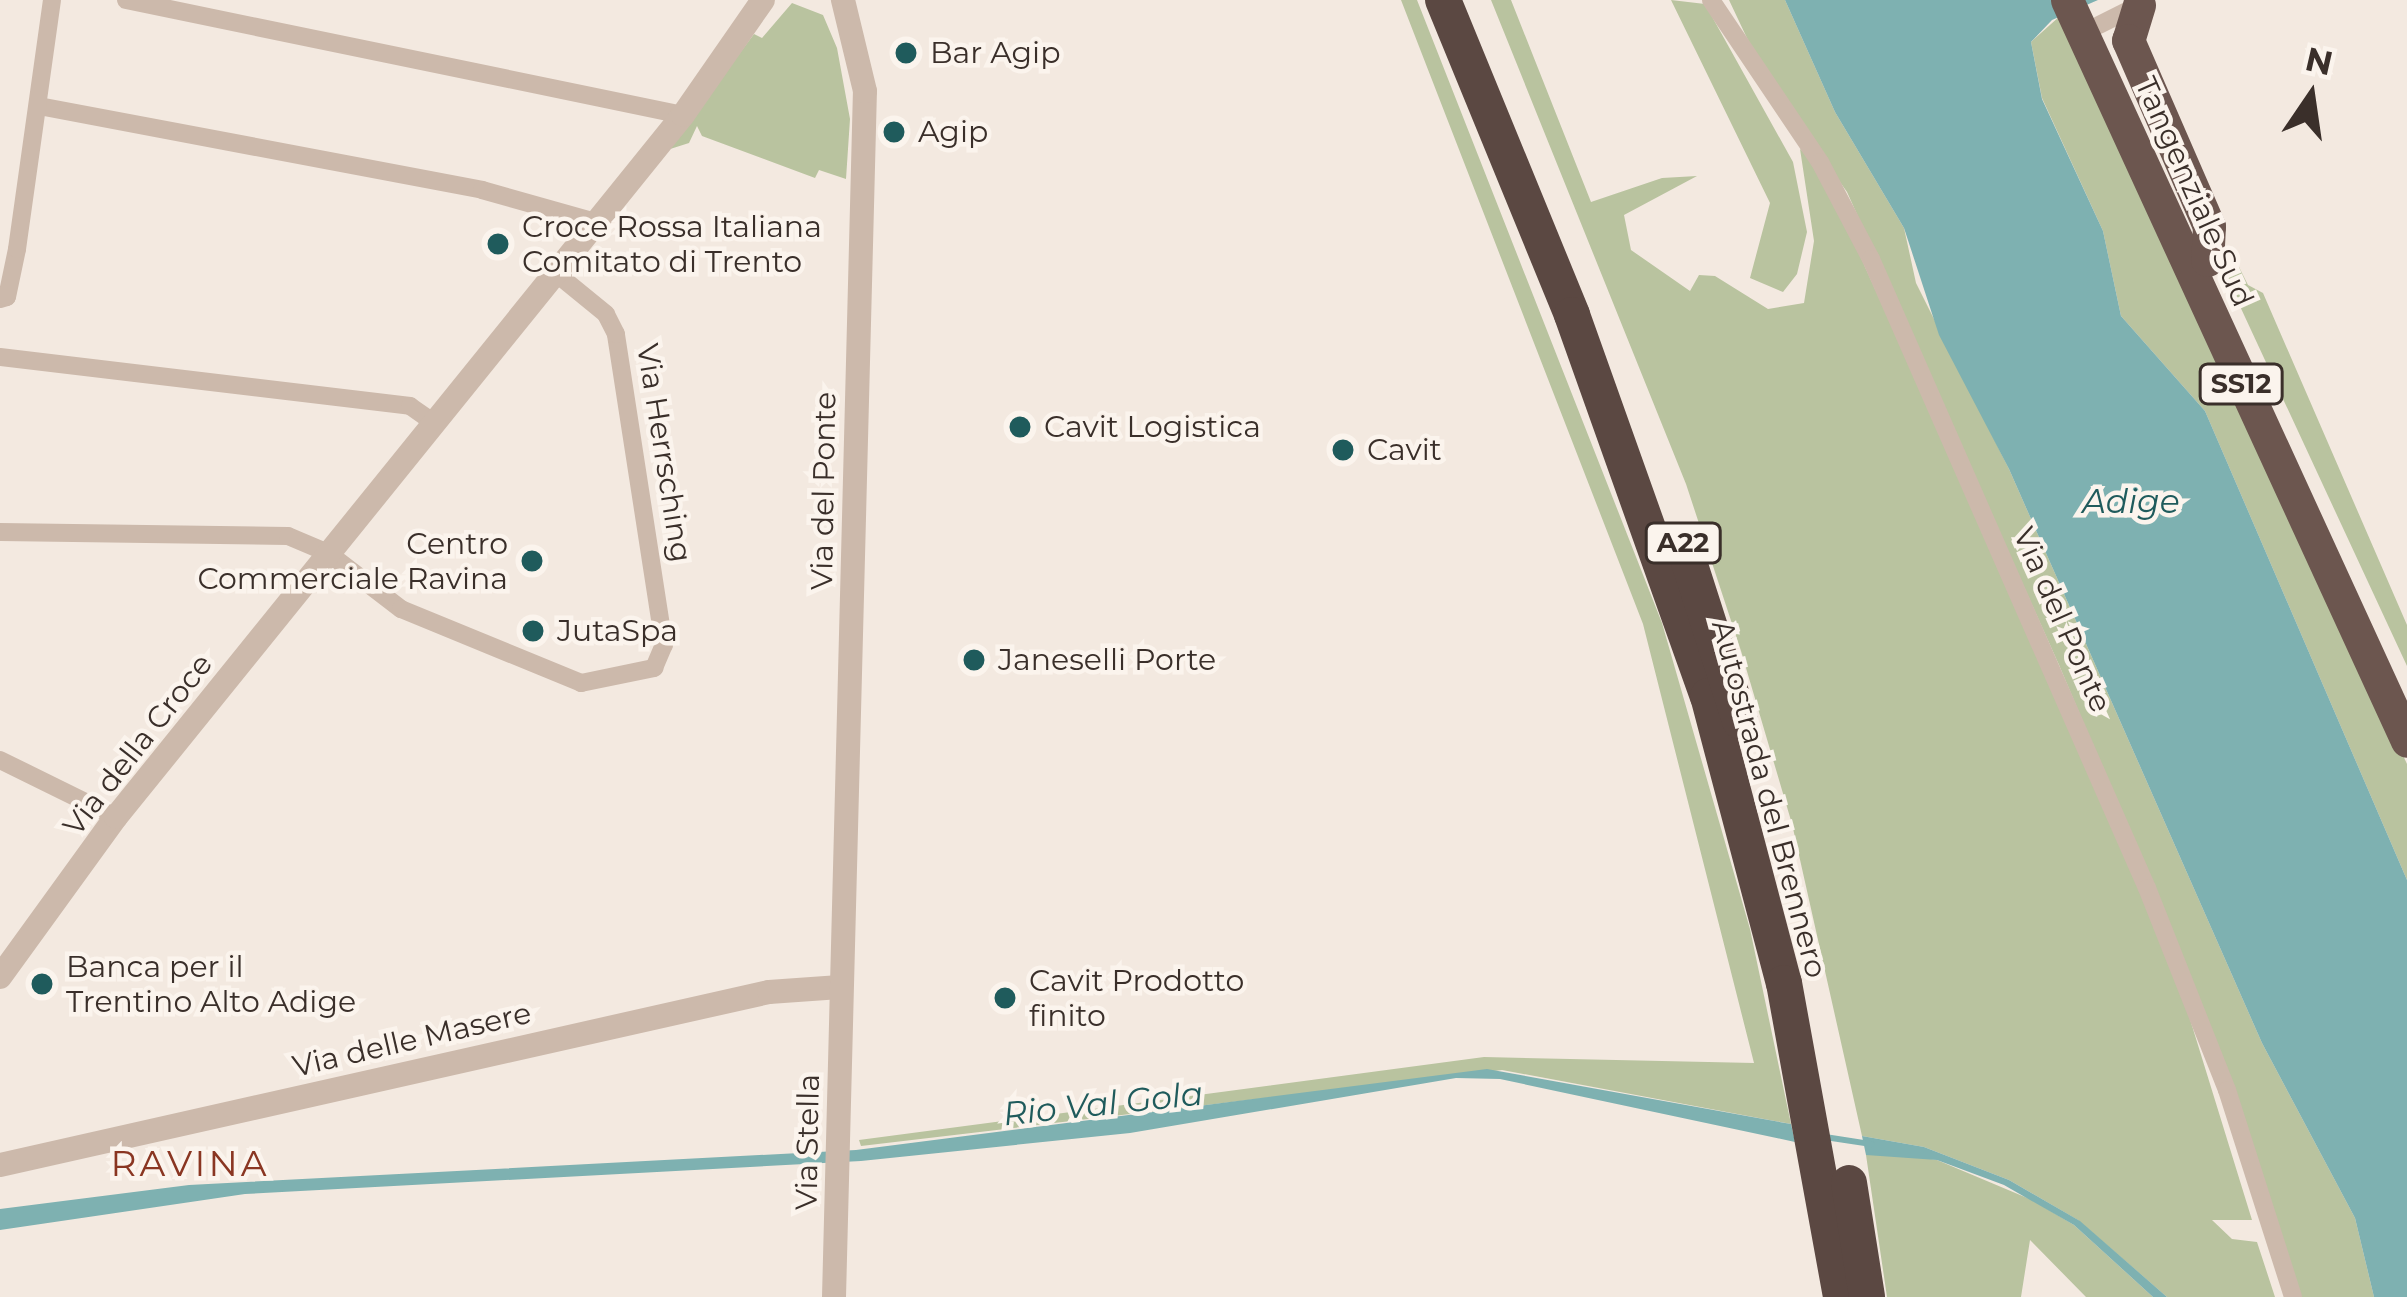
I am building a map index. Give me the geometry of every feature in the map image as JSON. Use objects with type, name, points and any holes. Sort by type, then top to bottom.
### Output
[{"type":"highway","name":"Autostrada del Brennero","points":[[1443,0],[1572,315],[1708,696],[1821,1103]]},
{"type":"highway","name":"Autostrada del Brennero","points":[[1470,0],[1618,369],[1724,662],[1867,1297]]},
{"type":"highway","points":[[2142,3],[2131,51],[2209,226],[2207,260]]},
{"type":"highway","name":"Tangenziale Sud","points":[[2085,14],[2207,260],[2407,691]]},
{"type":"highway","name":"Tangenziale Sud","points":[[2085,14],[2407,741]]},
{"type":"highway","name":"Autostrada del Brennero","points":[[1833,1160],[1841,1297]]},
{"type":"street","points":[[0,299],[8,297],[17,249],[52,0]]},
{"type":"street","points":[[126,0],[683,115]]},
{"type":"street","name":"Via della Croce","points":[[0,977],[116,817],[552,270],[683,115],[763,0]]},
{"type":"street","name":"Via del Ponte","points":[[840,987],[865,91],[843,0]]},
{"type":"street","name":"Via del Ponte","points":[[1711,0],[1820,162],[1871,259],[2146,888],[2227,1090],[2293,1297]]},
{"type":"street","points":[[2085,14],[2142,3]]},
{"type":"street","points":[[39,106],[482,190],[592,221]]},
{"type":"street","name":"Via Herrsching","points":[[328,553],[401,609],[581,682],[660,663],[664,645],[616,334],[606,314],[552,270]]},
{"type":"street","points":[[0,357],[410,406],[434,423]]},
{"type":"street","points":[[0,532],[289,536],[328,553]]},
{"type":"street","points":[[0,760],[116,817]]},
{"type":"street","name":"Via Stella","points":[[835,1297],[840,987]]},
{"type":"street","name":"Via delle Masere","points":[[0,1165],[770,992],[840,987]]},
{"type":"green space","points":[[1401,0],[1417,0],[1662,623],[1750,929],[1791,1124],[1502,1070],[861,1146],[859,1140],[1484,1057],[1754,1063],[1643,624]]},
{"type":"green space","points":[[1491,0],[1511,0],[1591,202],[1662,178],[1697,176],[1624,215],[1631,250],[1690,291],[1699,275],[1715,276],[1768,309],[1804,303],[1814,241],[1800,149],[1818,163],[2058,693],[2181,990],[2252,1220],[2212,1220],[2232,1239],[2257,1242],[2275,1297],[2167,1297],[2078,1220],[2009,1180],[1924,1147],[1862,1136],[1792,824],[1741,651],[1686,484]]},
{"type":"green space","points":[[1671,0],[1705,4],[1793,162],[1807,232],[1797,274],[1783,292],[1750,278],[1770,203]]},
{"type":"green space","points":[[1729,0],[1785,0],[1835,112],[1904,228],[1916,283],[2009,469],[2262,1043],[2355,1218],[2374,1297],[2298,1297],[2152,885],[2059,665],[1847,192],[1763,72]]},
{"type":"green space","points":[[792,3],[823,15],[837,48],[850,119],[846,179],[819,170],[815,178],[702,136],[697,126],[689,143],[667,150],[754,34],[762,38]]},
{"type":"green space","points":[[2060,16],[2407,764],[2407,880],[2205,411],[2121,316],[2103,231],[2042,98],[2031,42]]},
{"type":"green space","points":[[2219,261],[2239,267],[2248,285],[2263,293],[2407,625],[2407,666]]},
{"type":"green space","points":[[1894,1153],[1937,1160],[2032,1200],[2074,1225],[2153,1297],[2086,1297],[2030,1240],[2021,1297],[1887,1297],[1866,1155]]},
{"type":"water","name":"Adige","points":[[1785,0],[2098,0],[2052,20],[2031,42],[2042,99],[2103,231],[2121,316],[2205,411],[2407,880],[2407,1297],[2374,1297],[2355,1218],[2262,1043],[2009,469],[1939,335],[1904,228],[1835,112]]},
{"type":"water","points":[[1487,1069],[1791,1124],[1795,1142],[1500,1079],[1456,1078],[1130,1133],[861,1161],[245,1194],[0,1230],[0,1209],[189,1185],[856,1150]]},
{"type":"water","points":[[1862,1136],[1924,1147],[2009,1180],[2080,1221],[2167,1297],[2153,1297],[2074,1225],[2004,1185],[1937,1160],[1866,1155]]},
{"type":"waterway","name":"Rio Val Gola","points":[[1825,1137],[1871,1144]]},
{"type":"place","name":"Bar Agip","points":[[906,53]]},
{"type":"place","name":"Agip","points":[[894,132]]},
{"type":"place","name":"Croce Rossa Italiana Comitato di Trento","points":[[498,244]]},
{"type":"place","name":"Cavit Logistica","points":[[1020,427]]},
{"type":"place","name":"Cavit","points":[[1343,450]]},
{"type":"place","name":"Centro Commerciale Ravina","points":[[532,561]]},
{"type":"place","name":"JutaSpa","points":[[533,631]]},
{"type":"place","name":"Janeselli Porte","points":[[974,660]]},
{"type":"place","name":"Banca per il Trentino Alto Adige","points":[[42,984]]},
{"type":"place","name":"Cavit Prodotto finito","points":[[1005,998]]},
{"type":"district","name":"RAVINA","points":[[190,1164]]}]
